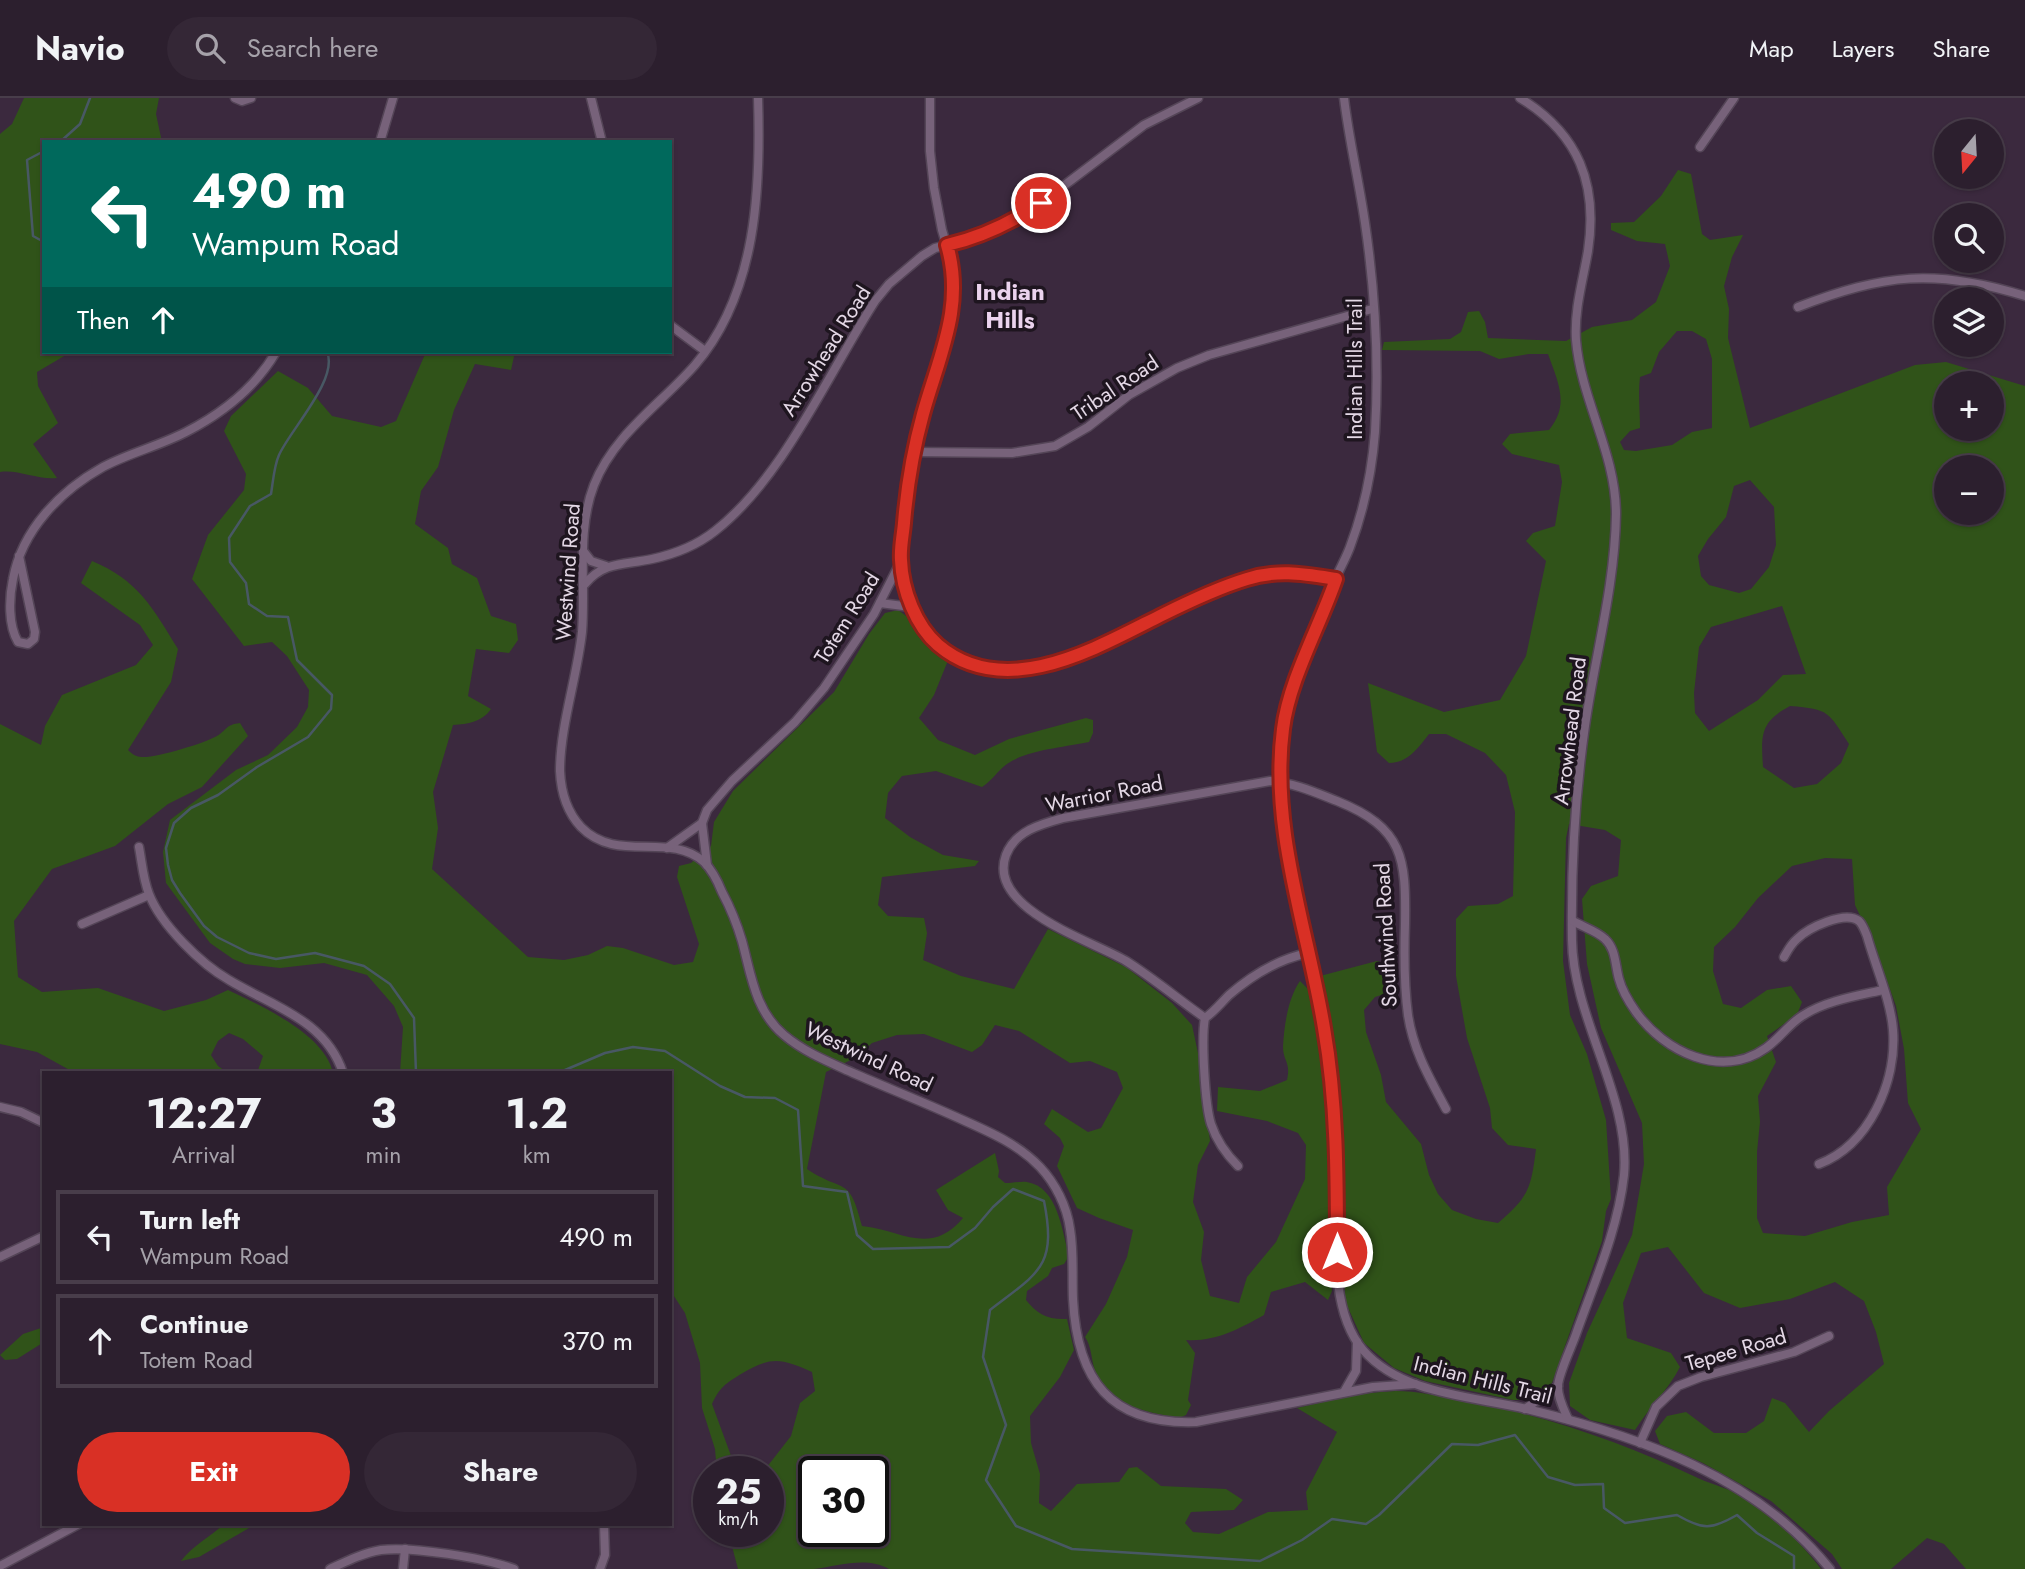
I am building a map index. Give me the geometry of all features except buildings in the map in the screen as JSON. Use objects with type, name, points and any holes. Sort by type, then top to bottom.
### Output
[{"type":"street","points":[[235,98],[242,101],[251,98]]},
{"type":"street","points":[[381,140],[393,98]]},
{"type":"street","points":[[591,98],[602,140]]},
{"type":"street","name":"Westwind Road","points":[[758,98],[754,211],[744,268],[728,315],[694,366],[623,438],[606,461],[588,504],[580,644],[561,760],[560,774],[566,803],[580,827],[601,841],[620,847],[667,848],[687,853],[707,865],[732,912],[757,997],[775,1027],[794,1042],[824,1060],[1003,1139],[1029,1156],[1049,1178],[1062,1202],[1070,1230],[1076,1337],[1089,1374],[1104,1395],[1139,1416],[1196,1422],[1344,1392],[1415,1384]]},
{"type":"street","name":"Totem Road","points":[[667,848],[702,822],[720,793],[795,722],[824,688],[880,603],[901,561],[906,501],[915,452],[954,300],[954,282],[934,188],[930,151],[930,98]]},
{"type":"street","name":"Arrowhead Road","points":[[606,566],[649,560],[682,550],[704,539],[737,512],[773,467],[875,301],[908,266],[935,248],[979,237],[1023,215],[1144,125],[1198,98]]},
{"type":"street","name":"Indian Hills Trail","points":[[1344,98],[1368,249],[1376,405],[1370,471],[1350,548],[1288,705],[1283,727],[1280,782],[1289,854],[1324,1026],[1334,1097],[1340,1293],[1347,1322],[1357,1342],[1379,1364],[1415,1384],[1568,1419],[1686,1461],[1747,1494],[1794,1530],[1830,1569]]},
{"type":"street","name":"Arrowhead Road","points":[[1520,98],[1535,107],[1561,131],[1581,162],[1588,183],[1590,227],[1576,317],[1576,336],[1585,386],[1613,481],[1616,510],[1609,581],[1583,741],[1573,884],[1573,949],[1586,1014],[1610,1086],[1619,1123],[1624,1161],[1622,1190],[1612,1230],[1558,1386]]},
{"type":"street","points":[[1700,147],[1734,98]]},
{"type":"street","points":[[1798,307],[1852,288],[1892,279],[1956,279],[2025,296]]},
{"type":"street","name":"Tribal Road","points":[[915,452],[1012,453],[1044,450],[1071,439],[1129,395],[1177,368],[1222,351],[1372,309]]},
{"type":"street","points":[[672,327],[705,351]]},
{"type":"street","points":[[19,556],[35,632],[34,639],[28,644],[22,644],[15,638],[11,617],[11,588],[19,556],[26,540],[41,519],[81,481],[104,467],[173,438],[216,415],[240,397],[275,354]]},
{"type":"street","points":[[584,552],[592,561],[606,566]]},
{"type":"street","points":[[901,561],[911,607],[926,633],[953,656],[980,666],[1017,669],[1060,662],[1088,652],[1192,600],[1248,579],[1280,572],[1310,573],[1336,579]]},
{"type":"street","points":[[584,584],[606,566]]},
{"type":"street","points":[[880,603],[911,607]]},
{"type":"street","name":"Warrior Road","points":[[1205,1018],[1123,959],[1030,911],[1010,885],[1004,869],[1005,858],[1020,836],[1041,824],[1270,781],[1280,782]]},
{"type":"street","name":"Southwind Road","points":[[1280,782],[1297,785],[1365,814],[1384,830],[1399,851],[1405,880],[1405,977],[1410,1025],[1424,1069],[1446,1110]]},
{"type":"street","points":[[702,822],[707,865]]},
{"type":"street","points":[[139,847],[149,895],[170,926],[207,965],[234,983],[297,1016],[332,1049],[342,1071]]},
{"type":"street","points":[[82,924],[149,895]]},
{"type":"street","points":[[1784,957],[1791,944],[1799,937],[1825,923],[1849,917],[1856,919],[1863,926],[1893,1030],[1892,1063],[1878,1104],[1853,1143],[1839,1156],[1819,1164]]},
{"type":"street","points":[[1573,920],[1608,942],[1624,992],[1647,1027],[1667,1044],[1704,1059],[1728,1061],[1753,1055],[1803,1015],[1819,1007],[1883,990]]},
{"type":"street","points":[[1238,1166],[1227,1154],[1213,1130],[1209,1116],[1203,1034],[1205,1018],[1235,990],[1262,972],[1308,953]]},
{"type":"street","points":[[0,1107],[21,1112],[42,1122]]},
{"type":"street","points":[[0,1256],[42,1237]]},
{"type":"street","name":"Tepee Road","points":[[1640,1443],[1656,1407],[1678,1386],[1701,1377],[1794,1352],[1829,1336]]},
{"type":"street","points":[[1344,1392],[1356,1371],[1357,1342]]},
{"type":"street","points":[[1525,1409],[1558,1386],[1568,1419]]},
{"type":"street","points":[[0,1566],[75,1526]]},
{"type":"street","points":[[600,1569],[605,1555],[604,1526]]},
{"type":"street","points":[[403,1569],[405,1549]]},
{"type":"street","points":[[330,1569],[366,1553],[405,1549],[514,1569]]},
{"type":"green space","points":[[24,98],[159,98],[156,114],[162,140],[42,140],[42,354],[68,354],[37,372],[38,386],[58,423],[33,444],[57,478],[0,472],[0,134],[12,124]]},
{"type":"green space","points":[[1678,170],[1691,174],[1702,234],[1710,240],[1743,235],[1732,257],[1724,286],[1729,309],[1728,338],[1750,428],[1915,365],[1946,362],[1976,371],[1934,371],[1934,441],[2004,441],[2004,380],[2025,386],[2025,1569],[1966,1569],[1944,1544],[1927,1538],[1891,1569],[1842,1569],[1832,1554],[1771,1501],[1703,1463],[1660,1444],[1655,1431],[1667,1416],[1686,1412],[1714,1433],[1746,1433],[1764,1421],[1772,1398],[1785,1403],[1809,1432],[1829,1411],[1884,1364],[1864,1301],[1835,1282],[1790,1299],[1740,1308],[1704,1293],[1668,1247],[1641,1253],[1623,1303],[1627,1338],[1671,1353],[1680,1367],[1635,1430],[1590,1420],[1570,1406],[1569,1383],[1587,1333],[1632,1235],[1644,1164],[1642,1123],[1601,1028],[1587,964],[1582,899],[1591,886],[1618,876],[1621,840],[1605,830],[1569,824],[1566,838],[1563,961],[1570,1015],[1587,1054],[1606,1120],[1611,1199],[1606,1211],[1602,1241],[1552,1383],[1545,1392],[1529,1400],[1513,1400],[1425,1381],[1394,1368],[1364,1343],[1345,1301],[1340,1113],[1320,976],[1377,961],[1389,965],[1394,979],[1394,991],[1375,997],[1364,1010],[1366,1032],[1381,1075],[1386,1102],[1421,1144],[1429,1175],[1438,1194],[1452,1210],[1476,1219],[1498,1223],[1527,1191],[1536,1149],[1508,1145],[1492,1128],[1490,1108],[1467,1038],[1456,976],[1456,919],[1468,906],[1498,904],[1513,896],[1515,812],[1506,775],[1485,753],[1446,734],[1429,734],[1407,758],[1389,763],[1377,752],[1368,683],[1444,712],[1500,700],[1526,656],[1546,561],[1526,541],[1533,533],[1555,526],[1562,482],[1559,465],[1512,454],[1502,444],[1510,434],[1549,430],[1559,412],[1560,393],[1548,354],[1499,359],[1480,351],[1382,350],[1384,342],[1450,339],[1461,332],[1468,312],[1479,311],[1485,322],[1488,338],[1566,341],[1592,327],[1632,320],[1656,302],[1670,266],[1665,244],[1637,241],[1611,230],[1611,223],[1634,222],[1661,196]],"holes":[[[1677,331],[1692,331],[1706,339],[1712,359],[1712,428],[1692,432],[1672,445],[1636,451],[1624,450],[1620,442],[1630,431],[1640,428],[1640,377],[1651,373],[1659,352]],[[1750,480],[1774,507],[1776,545],[1769,567],[1751,589],[1739,593],[1709,585],[1701,576],[1698,556],[1726,517],[1734,486]],[[1782,606],[1806,674],[1783,675],[1758,700],[1709,731],[1695,713],[1694,693],[1699,647],[1711,627]],[[1790,706],[1821,711],[1832,719],[1849,744],[1841,763],[1817,784],[1794,788],[1763,767],[1764,730],[1780,712]],[[1825,858],[1852,859],[1855,905],[1874,945],[1896,1006],[1904,1049],[1908,1103],[1921,1129],[1887,1187],[1889,1215],[1852,1222],[1805,1236],[1763,1233],[1757,1218],[1760,1122],[1758,1096],[1776,1062],[1767,1036],[1797,1015],[1802,1002],[1791,986],[1767,990],[1741,1008],[1723,1004],[1713,971],[1714,947],[1735,927],[1758,898],[1792,866]]]},
{"type":"green space","points":[[425,354],[515,354],[511,370],[475,364],[454,410],[438,467],[421,491],[415,524],[448,548],[452,564],[477,578],[491,616],[516,624],[518,640],[509,653],[476,649],[468,696],[491,709],[479,720],[453,725],[433,792],[438,828],[432,869],[528,957],[564,960],[588,955],[607,946],[623,948],[674,965],[693,962],[699,944],[677,877],[679,866],[691,863],[711,846],[714,822],[733,791],[834,692],[885,613],[898,610],[909,618],[918,632],[949,658],[934,695],[919,718],[938,740],[975,755],[1009,739],[1086,718],[1093,720],[1093,733],[1089,742],[1035,752],[1015,759],[982,787],[936,771],[902,776],[888,793],[885,818],[910,837],[943,855],[979,861],[975,866],[882,877],[878,905],[888,916],[924,918],[927,933],[923,960],[961,976],[1014,989],[1048,929],[1126,967],[1172,1003],[1192,1025],[1201,1067],[1210,1141],[1198,1165],[1193,1202],[1204,1232],[1201,1260],[1210,1296],[1239,1303],[1247,1277],[1276,1242],[1305,1179],[1306,1145],[1298,1133],[1267,1121],[1217,1111],[1218,1087],[1260,1091],[1287,1080],[1288,1069],[1283,1047],[1290,1004],[1300,981],[1313,994],[1326,1102],[1332,1291],[1328,1300],[1305,1282],[1271,1292],[1264,1315],[1217,1337],[1186,1340],[1195,1353],[1188,1400],[1191,1405],[1186,1415],[1179,1418],[1143,1410],[1120,1401],[1110,1394],[1096,1373],[1085,1337],[1106,1304],[1127,1257],[1133,1230],[1077,1208],[1057,1166],[1064,1146],[1060,1138],[1044,1124],[1052,1109],[1088,1132],[1101,1128],[1123,1088],[1117,1072],[1090,1061],[1070,1063],[1019,1031],[995,1025],[982,1045],[972,1052],[924,1034],[897,1035],[872,1043],[857,1057],[826,1072],[807,1169],[849,1192],[862,1226],[927,1239],[951,1230],[963,1218],[948,1210],[936,1190],[995,1153],[998,1177],[1005,1183],[1025,1182],[1037,1186],[1046,1192],[1052,1201],[1061,1223],[1069,1256],[1064,1264],[1052,1268],[1048,1276],[1027,1291],[1026,1300],[1044,1315],[1067,1319],[1074,1350],[1060,1377],[1030,1416],[1031,1443],[1040,1474],[1039,1503],[1051,1511],[1077,1484],[1119,1482],[1129,1468],[1137,1467],[1161,1486],[1226,1489],[1243,1500],[1234,1510],[1191,1512],[1185,1523],[1193,1532],[1219,1534],[1268,1512],[1308,1510],[1306,1492],[1337,1432],[1297,1408],[1371,1393],[1412,1392],[1459,1399],[1552,1422],[1641,1453],[1728,1490],[1775,1521],[1821,1569],[889,1569],[862,1562],[814,1569],[738,1569],[732,1547],[784,1547],[784,1456],[775,1456],[791,1436],[800,1403],[815,1391],[812,1372],[776,1361],[751,1368],[727,1383],[712,1404],[731,1456],[716,1456],[702,1408],[700,1363],[685,1313],[672,1293],[672,1071],[400,1071],[403,1027],[394,1006],[367,975],[324,963],[280,968],[245,964],[233,959],[210,943],[166,883],[163,852],[170,820],[236,770],[268,755],[297,727],[308,707],[309,690],[287,656],[272,642],[244,646],[192,579],[208,535],[244,490],[246,474],[224,431],[231,416],[278,371],[308,388],[332,416],[381,427],[396,421]]},
{"type":"green space","points":[[92,561],[121,577],[133,586],[152,608],[178,649],[171,682],[128,750],[140,757],[169,753],[211,739],[229,726],[240,723],[248,736],[202,787],[168,804],[115,846],[52,869],[14,921],[18,977],[42,992],[98,988],[164,1011],[206,1000],[228,990],[274,1013],[305,1034],[328,1059],[332,1071],[258,1071],[263,1056],[243,1039],[229,1033],[218,1041],[211,1055],[225,1071],[71,1071],[37,1052],[0,1044],[0,724],[41,745],[45,726],[62,695],[136,665],[153,645],[140,625],[81,583]]},
{"type":"green space","points":[[42,1328],[42,1343],[17,1359],[5,1360],[0,1355],[23,1334]]},
{"type":"green space","points":[[221,1526],[253,1526],[199,1557],[181,1561]]},
{"type":"waterway","points":[[62,140],[80,124],[90,98]]},
{"type":"waterway","points":[[42,152],[27,160],[33,236],[42,241]]},
{"type":"waterway","points":[[327,354],[329,363],[320,390],[279,455],[271,494],[250,506],[229,538],[230,562],[246,583],[249,604],[267,616],[288,617],[297,660],[332,695],[331,709],[308,737],[257,767],[218,795],[191,808],[174,823],[166,848],[168,865],[172,880],[180,893],[204,926],[217,937],[249,953],[276,959],[315,953],[364,966],[390,984],[414,1018],[416,1071]]},
{"type":"waterway","points":[[563,1071],[605,1053],[633,1047],[665,1051],[720,1086],[745,1097],[775,1098],[798,1110],[803,1186],[847,1192],[857,1235],[873,1249],[949,1247],[975,1228],[1013,1189],[1044,1201],[1048,1241],[1046,1254],[1032,1276],[990,1310],[983,1357],[1006,1425],[986,1480],[1016,1526],[1072,1549],[1260,1561],[1302,1540],[1332,1519],[1366,1524],[1379,1515],[1452,1444],[1478,1445],[1515,1435],[1548,1477],[1575,1485],[1603,1484],[1604,1508],[1625,1523],[1677,1515],[1701,1526],[1713,1526],[1737,1515],[1757,1533],[1794,1556],[1794,1569]]},
{"type":"district","name":"Indian Hills","points":[[1010,306]]},
{"type":"route","points":[[1041,203],[999,229],[947,245],[954,282],[954,300],[918,432],[905,515],[901,561],[911,607],[932,640],[953,656],[980,666],[1017,669],[1060,662],[1088,652],[1192,600],[1262,575],[1296,572],[1336,579],[1288,705],[1279,770],[1289,854],[1331,1073],[1336,1122],[1337,1252]]}]
